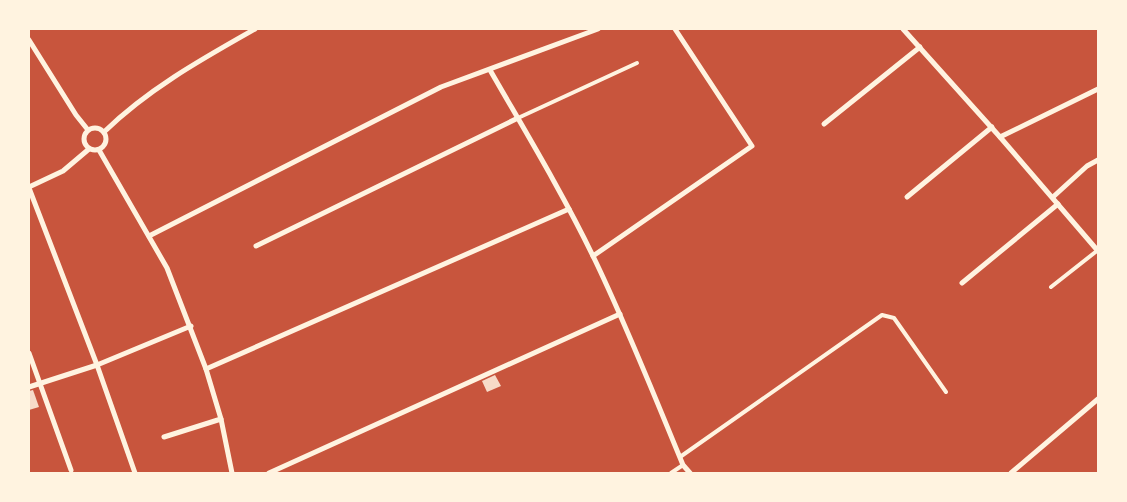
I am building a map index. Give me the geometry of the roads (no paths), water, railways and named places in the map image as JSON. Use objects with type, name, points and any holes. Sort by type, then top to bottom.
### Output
[{"type":"street","points":[[104,132],[124,112],[146,96],[208,56],[256,29]]},
{"type":"street","points":[[149,236],[441,87],[598,29]]},
{"type":"street","points":[[593,256],[752,146],[675,29]]},
{"type":"street","points":[[904,29],[1053,196],[1098,250]]},
{"type":"street","points":[[29,40],[76,115],[88,130]]},
{"type":"street","points":[[824,124],[920,47]]},
{"type":"street","points":[[490,70],[569,209],[593,256],[620,314],[683,465],[690,473]]},
{"type":"street","points":[[1000,137],[1098,89]]},
{"type":"street","points":[[256,246],[518,118]]},
{"type":"street","points":[[907,197],[992,127]]},
{"type":"street","points":[[89,149],[84,141],[84,135],[88,130],[100,128],[104,132],[106,140],[99,150]]},
{"type":"street","points":[[99,150],[89,149],[63,171],[29,188],[97,365],[135,473]]},
{"type":"street","points":[[99,150],[167,268],[191,326],[221,418],[232,473]]},
{"type":"street","points":[[1053,196],[1087,166],[1098,160]]},
{"type":"street","points":[[962,283],[1058,204]]},
{"type":"street","points":[[206,369],[569,209]]},
{"type":"street","points":[[269,473],[620,314]]},
{"type":"street","points":[[29,387],[97,365],[191,326]]},
{"type":"street","points":[[29,353],[71,470]]},
{"type":"street","points":[[1011,473],[1098,399]]},
{"type":"street","points":[[164,437],[221,418]]},
{"type":"lane","points":[[518,118],[637,62]]},
{"type":"lane","points":[[1050,287],[1098,250]]},
{"type":"lane","points":[[680,457],[882,315],[894,318],[946,392]]},
{"type":"lane","points":[[671,473],[683,465]]}]
